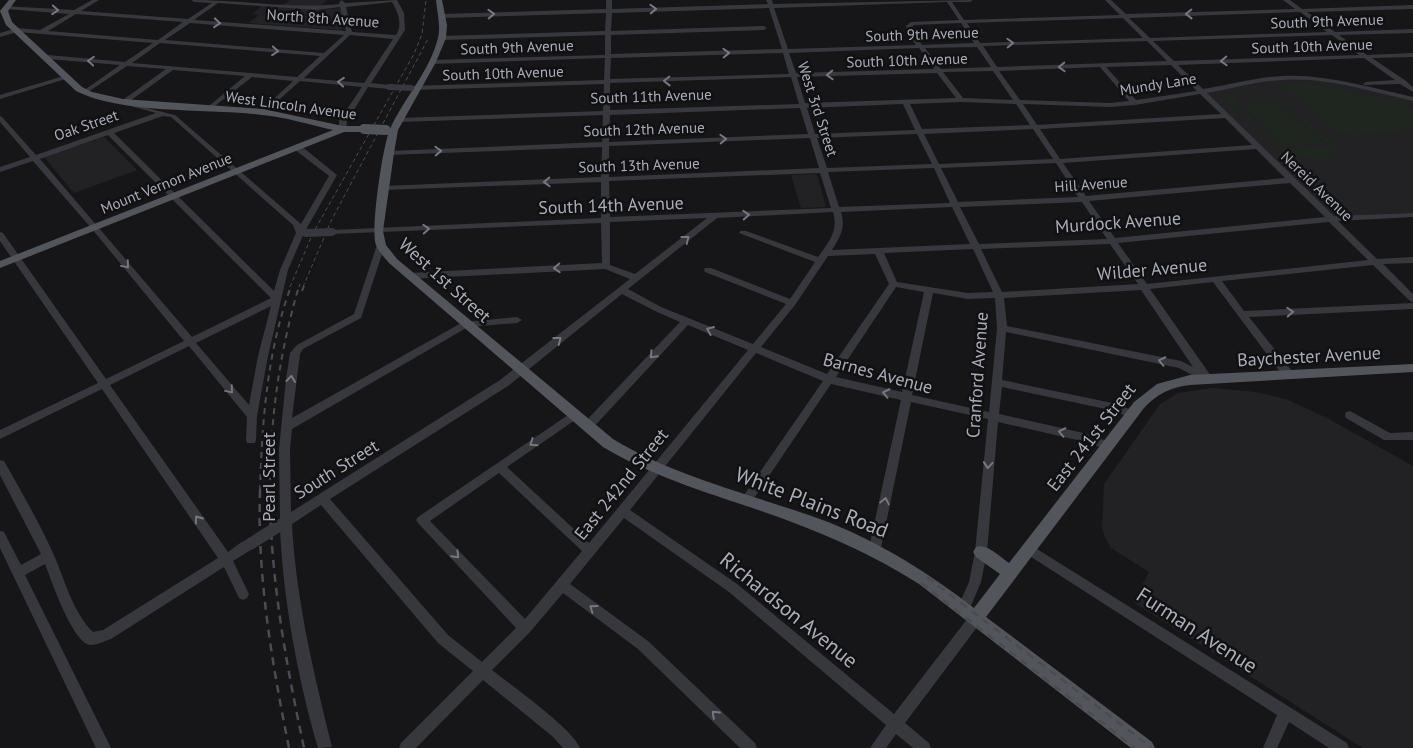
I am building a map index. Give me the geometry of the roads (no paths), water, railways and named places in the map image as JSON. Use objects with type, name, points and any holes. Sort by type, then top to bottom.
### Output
[{"type":"main road","points":[[6,7],[13,0]]},
{"type":"main road","name":"West 1st Street","points":[[439,0],[442,16],[442,38],[432,62],[393,126],[378,231],[381,245],[393,261],[409,276],[546,392]]},
{"type":"main road","name":"West Lincoln Avenue","points":[[6,7],[4,13],[9,23],[84,92],[123,102],[263,112],[343,128],[364,129],[393,126]]},
{"type":"main road","name":"Mount Vernon Avenue","points":[[0,265],[343,128]]},
{"type":"main road","name":"Baychester Avenue","points":[[1207,379],[1413,368]]},
{"type":"main road","name":"East 241st Street","points":[[969,614],[1011,573],[1146,397],[1158,388],[1180,381],[1207,379]]},
{"type":"main road","name":"White Plains Road","points":[[546,392],[616,449],[656,469],[834,531],[875,548],[913,571],[1146,748]]},
{"type":"main road","points":[[981,552],[1011,573]]},
{"type":"street","points":[[27,40],[96,0]]},
{"type":"street","points":[[194,0],[316,8],[342,3],[394,0],[403,24],[398,36],[343,121],[343,128]]},
{"type":"street","points":[[316,8],[330,0]]},
{"type":"street","points":[[606,266],[605,180],[609,0]]},
{"type":"street","points":[[949,0],[1207,379]]},
{"type":"street","points":[[442,16],[609,11],[770,3],[970,0]]},
{"type":"street","name":"Nereid Avenue","points":[[1108,0],[1413,300]]},
{"type":"street","points":[[1286,0],[1413,90]]},
{"type":"street","points":[[84,92],[217,1]]},
{"type":"street","points":[[263,112],[349,33],[342,3]]},
{"type":"street","name":"West 3rd Street","points":[[770,3],[840,226]]},
{"type":"street","name":"North 8th Avenue","points":[[6,7],[398,36]]},
{"type":"street","points":[[961,100],[911,34],[909,26],[912,24],[964,21],[1413,7]]},
{"type":"street","points":[[442,38],[764,28]]},
{"type":"street","points":[[0,35],[17,30],[326,55]]},
{"type":"street","name":"South 9th Avenue","points":[[432,62],[1332,32],[1413,31]]},
{"type":"street","name":"South 10th Avenue","points":[[48,57],[414,89],[1413,55]]},
{"type":"street","points":[[1102,66],[1135,103]]},
{"type":"street","points":[[123,102],[172,68]]},
{"type":"street","points":[[211,107],[250,74]]},
{"type":"street","points":[[0,97],[66,77]]},
{"type":"street","name":"Mundy Lane","points":[[905,101],[961,100],[1099,105],[1135,103],[1282,78],[1317,79],[1413,99]]},
{"type":"street","points":[[1350,85],[1413,82]]},
{"type":"street","name":"South 11th Avenue","points":[[393,126],[607,111],[905,101]]},
{"type":"street","name":"Cranford Avenue","points":[[905,101],[999,295],[1002,328],[992,417],[981,552],[969,614]]},
{"type":"street","name":"West Lincoln Avenue","points":[[123,102],[165,112]]},
{"type":"street","name":"Oak Street","points":[[0,170],[181,106]]},
{"type":"street","points":[[165,112],[174,117],[237,171],[296,224],[303,233]]},
{"type":"street","name":"South 12th Avenue","points":[[390,153],[1035,127],[1226,116]]},
{"type":"street","points":[[0,118],[95,228],[252,416]]},
{"type":"street","points":[[109,132],[172,197],[277,299]]},
{"type":"street","points":[[251,440],[252,416],[277,299],[288,259],[333,175],[297,147]]},
{"type":"street","name":"South 13th Avenue","points":[[384,188],[1058,161],[1257,147]]},
{"type":"street","name":"Hill Avenue","points":[[891,208],[1085,199],[1292,180]]},
{"type":"street","name":"South 14th Avenue","points":[[303,233],[891,208]]},
{"type":"street","name":"Murdock Avenue","points":[[743,233],[823,257],[879,252],[1112,241],[1331,219],[1413,215]]},
{"type":"street","name":"South Street","points":[[48,556],[84,633],[91,639],[106,635],[504,383],[712,217]]},
{"type":"street","name":"East 242nd Street","points":[[406,748],[525,628],[562,584],[792,303],[838,234],[840,226]]},
{"type":"street","points":[[0,235],[226,559],[242,594]]},
{"type":"street","name":"Pearl Street","points":[[325,746],[294,608],[284,523],[286,427],[295,353],[300,347],[358,316],[381,245]]},
{"type":"street","points":[[746,500],[894,284],[879,252]]},
{"type":"street","name":"Wilder Avenue","points":[[894,284],[968,296],[999,295],[1144,287],[1375,262],[1413,260]]},
{"type":"street","points":[[409,276],[606,266],[636,278]]},
{"type":"street","points":[[708,270],[792,303]]},
{"type":"street","points":[[1215,280],[1288,374]]},
{"type":"street","name":"Barnes Avenue","points":[[622,290],[658,309],[830,380],[1092,439],[1108,446]]},
{"type":"street","points":[[875,548],[929,290]]},
{"type":"street","points":[[0,435],[277,299]]},
{"type":"street","points":[[1242,314],[1413,306]]},
{"type":"street","points":[[286,427],[466,324],[517,320]]},
{"type":"street","points":[[587,426],[687,320]]},
{"type":"street","points":[[1002,328],[1180,365],[1207,379]]},
{"type":"street","points":[[996,382],[1117,408],[1132,415]]},
{"type":"street","points":[[525,628],[422,520],[574,415]]},
{"type":"street","points":[[1350,416],[1388,437],[1413,436]]},
{"type":"street","points":[[0,464],[48,556],[18,573]]},
{"type":"street","points":[[499,466],[589,550]]},
{"type":"street","points":[[323,498],[443,639],[557,731],[573,748]]},
{"type":"street","name":"Richardson Avenue","points":[[622,510],[733,588],[924,748]]},
{"type":"street","points":[[0,536],[104,748]]},
{"type":"street","name":"Furman Avenue","points":[[1029,549],[1342,748]]},
{"type":"street","points":[[562,584],[643,645],[750,748]]},
{"type":"street","name":"East 241st Street","points":[[877,748],[969,614]]},
{"type":"street","points":[[1270,748],[1286,712]]},
{"type":"railway","points":[[290,287],[313,233],[414,54],[422,34],[426,0]]},
{"type":"railway","points":[[303,287],[331,221],[428,39]]},
{"type":"railway","points":[[260,491],[267,387],[276,336],[291,286]]},
{"type":"railway","points":[[270,490],[270,464],[277,387],[286,337],[299,286]]},
{"type":"railway","points":[[302,291],[304,286]]},
{"type":"railway","points":[[270,490],[273,555],[280,620],[304,748]]},
{"type":"railway","points":[[260,491],[263,587],[277,684],[289,748]]},
{"type":"railway","points":[[927,577],[1152,748]]},
{"type":"railway","points":[[921,583],[1135,748]]}]
